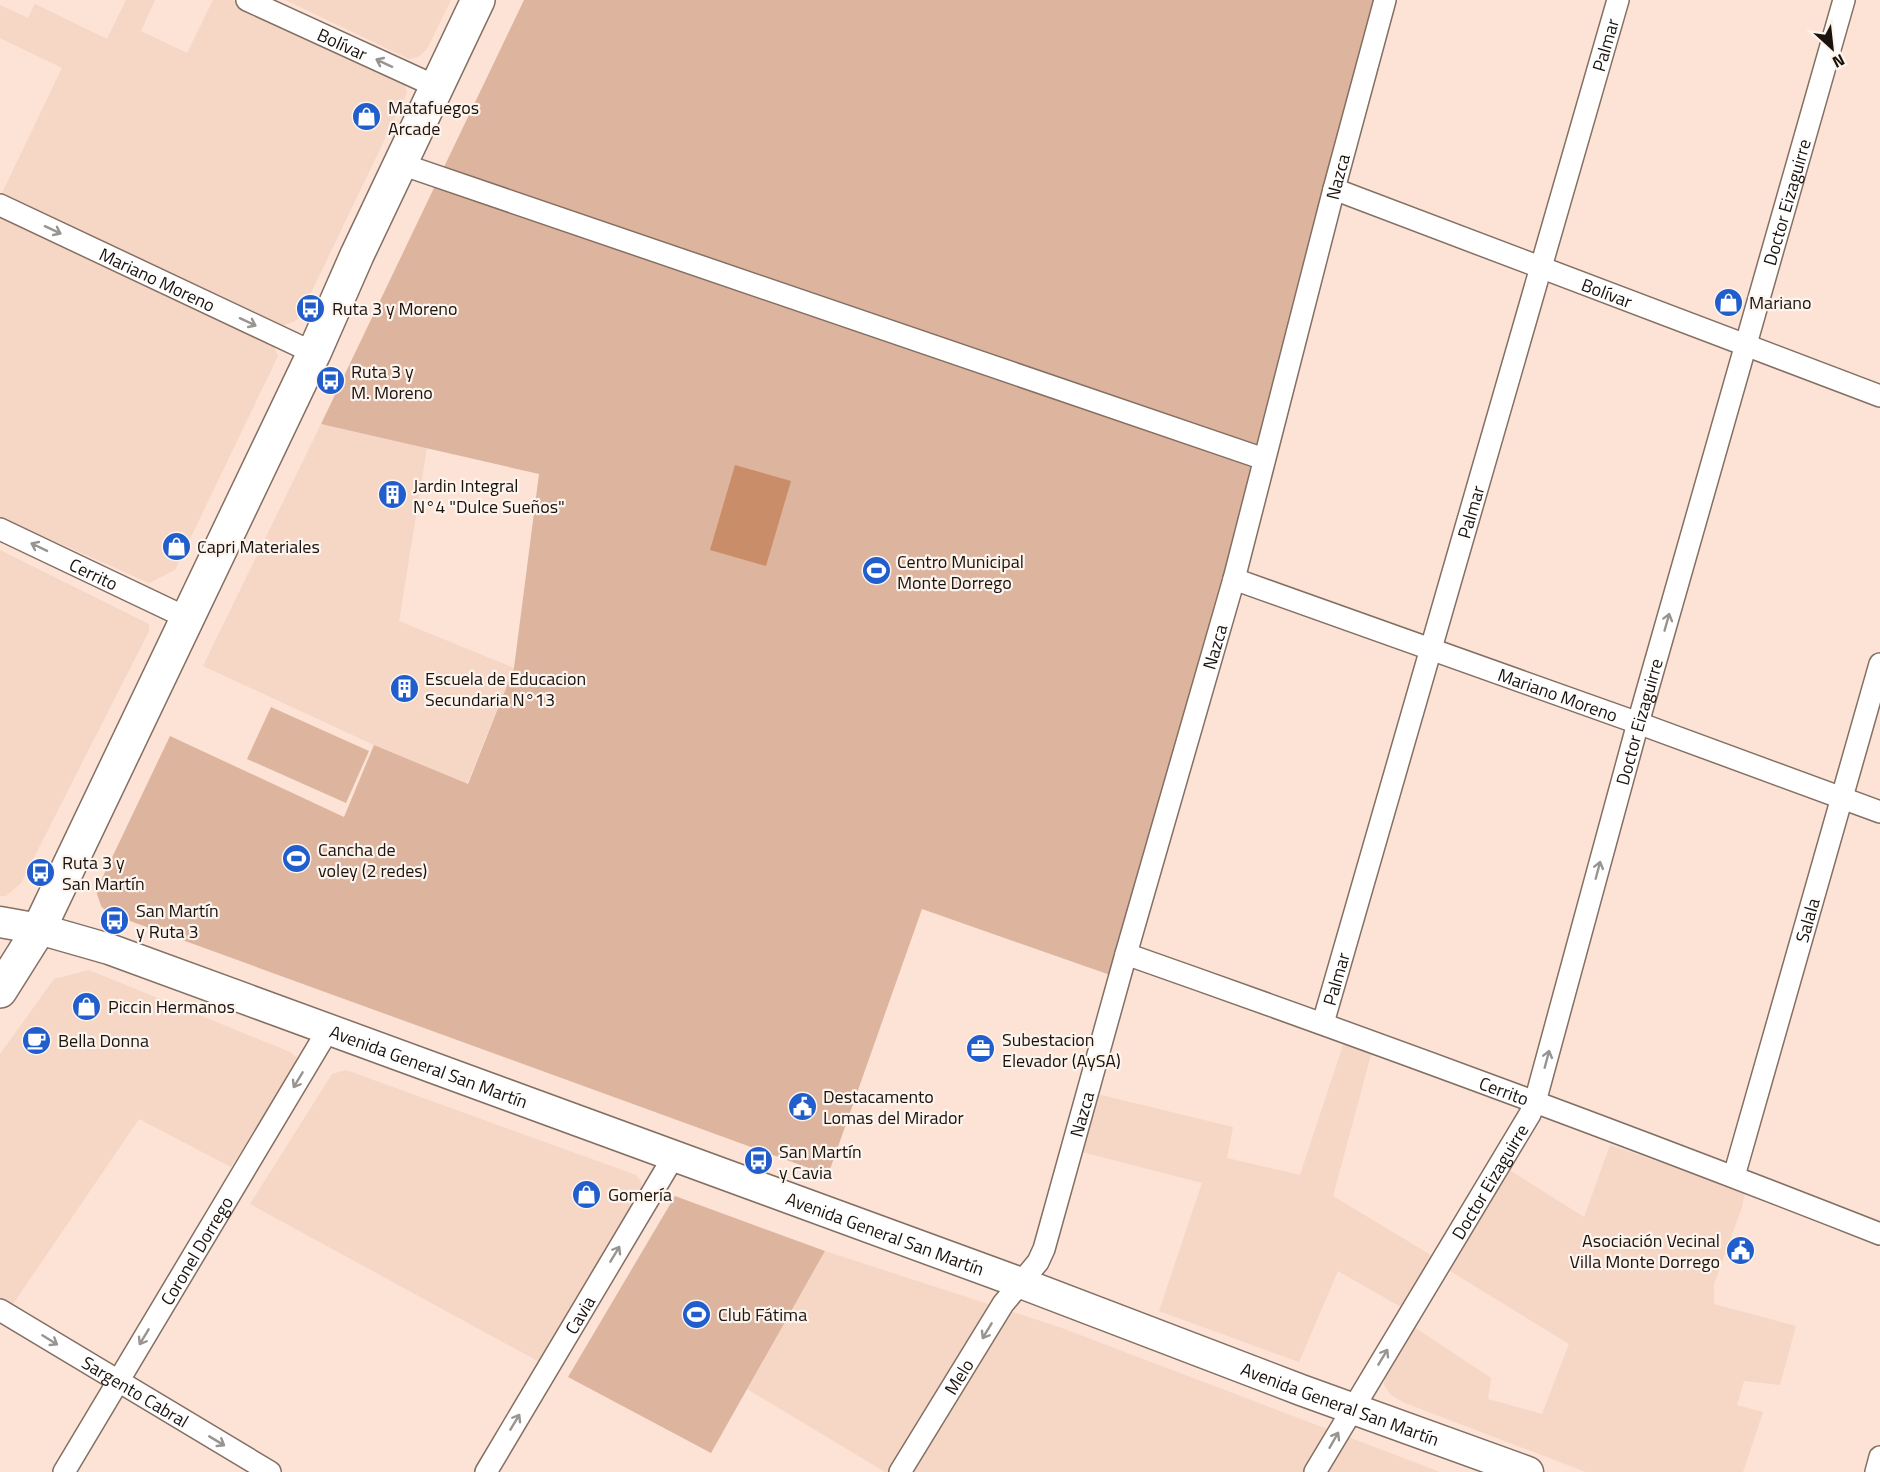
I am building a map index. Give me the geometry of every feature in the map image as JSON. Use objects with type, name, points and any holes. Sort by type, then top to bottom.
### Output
[{"type":"highway","points":[[0,991],[39,930],[314,353],[357,255],[478,0]]},
{"type":"main road","name":"Avenida General San Martín","points":[[0,922],[39,930],[109,950],[1021,1283],[1301,1390],[1528,1472]]},
{"type":"street","name":"Bolívar","points":[[247,0],[437,87]]},
{"type":"street","name":"Nazca","points":[[1021,1283],[1038,1262],[1044,1250],[1234,579],[1385,0]]},
{"type":"street","name":"Palmar","points":[[1323,1023],[1618,0]]},
{"type":"street","name":"Doctor Eizaguirre","points":[[1315,1472],[1535,1102],[1638,723],[1844,0]]},
{"type":"street","points":[[402,164],[1264,459]]},
{"type":"street","name":"Bolívar","points":[[1334,189],[1880,396]]},
{"type":"street","name":"Mariano Moreno","points":[[0,205],[314,353]]},
{"type":"street","name":"Cerrito","points":[[0,529],[187,618]]},
{"type":"street","name":"Mariano Moreno","points":[[1234,579],[1880,812]]},
{"type":"street","name":"Salala","points":[[1734,1176],[1880,664]]},
{"type":"street","name":"Cerrito","points":[[1126,954],[1323,1023],[1734,1176],[1880,1234]]},
{"type":"street","name":"Coronel Dorrego","points":[[64,1472],[328,1030]]},
{"type":"street","name":"Cavia","points":[[486,1472],[674,1156]]},
{"type":"street","name":"Melo","points":[[910,1468],[1003,1304],[1021,1283]]},
{"type":"street","name":"Sargento Cabral","points":[[0,1310],[270,1472]]},
{"type":"street","points":[[1876,1472],[1880,1457]]},
{"type":"shaded area","points":[[126,0],[155,0],[141,31],[187,53],[213,0],[233,0],[402,80],[405,84],[407,93],[299,318],[293,322],[281,326],[2,193],[62,68],[0,38],[0,5],[28,18],[35,4],[107,39]]},
{"type":"shaded area","points":[[285,0],[451,0],[427,49],[418,57],[409,59]]},
{"type":"shaded area","name":"Centro Municipal Monte Dorrego","points":[[524,0],[1378,0],[1116,977],[922,909],[828,1175],[108,913],[101,906],[96,891],[170,736],[344,817],[374,745],[468,784],[514,668],[539,474],[321,424]]},
{"type":"shaded area","points":[[0,214],[269,342],[278,356],[175,570],[149,583],[0,517]]},
{"type":"shaded area","points":[[321,424],[427,448],[399,621],[514,668],[467,784],[374,745],[203,666]]},
{"type":"shaded area","points":[[735,465],[791,481],[766,566],[710,550]]},
{"type":"shaded area","points":[[0,550],[149,624],[149,631],[21,883],[6,896],[0,896]]},
{"type":"shaded area","points":[[271,707],[369,751],[346,803],[247,759]]},
{"type":"shaded area","points":[[89,970],[290,1052],[300,1060],[231,1167],[139,1119],[0,1323],[0,1054],[54,979]]},
{"type":"shaded area","points":[[1344,1042],[1372,1051],[1333,1196],[1434,1257],[1406,1310],[1338,1271],[1299,1362],[1159,1311],[1202,1183],[1082,1152],[1097,1094],[1233,1127],[1227,1158],[1300,1175]]},
{"type":"shaded area","points":[[346,1070],[636,1175],[641,1181],[642,1188],[545,1365],[250,1204],[332,1074]]},
{"type":"shaded area","points":[[1610,1145],[1745,1192],[1742,1207],[1714,1284],[1714,1304],[1796,1326],[1780,1385],[1744,1381],[1737,1405],[1763,1412],[1743,1472],[1586,1472],[1405,1403],[1391,1395],[1384,1385],[1385,1374],[1414,1327],[1491,1378],[1488,1399],[1542,1414],[1569,1344],[1450,1271],[1506,1168],[1584,1217]]},
{"type":"shaded area","name":"Club Fátima","points":[[675,1196],[825,1251],[711,1453],[568,1377]]},
{"type":"shaded area","points":[[825,1251],[1059,1327],[1440,1472],[885,1472],[747,1389]]},
{"type":"place","name":"Matafuegos Arcade","points":[[367,117]]},
{"type":"place","name":"Mariano","points":[[1728,302]]},
{"type":"place","name":"Ruta 3 y Moreno","points":[[311,308]]},
{"type":"place","name":"Ruta 3 y M. Moreno","points":[[330,381]]},
{"type":"place","name":"Jardin Integral N°4 \"Dulce Sueños\"","points":[[392,495]]},
{"type":"place","name":"Capri Materiales","points":[[176,546]]},
{"type":"place","name":"Centro Municipal Monte Dorrego","points":[[876,571]]},
{"type":"place","name":"Escuela de Educacion Secundaria N°13","points":[[404,688]]},
{"type":"place","name":"Cancha de voley (2 redes)","points":[[297,859]]},
{"type":"place","name":"Ruta 3 y San Martín","points":[[41,872]]},
{"type":"place","name":"San Martín y Ruta 3","points":[[115,920]]},
{"type":"place","name":"Piccin Hermanos","points":[[87,1006]]},
{"type":"place","name":"Bella Donna","points":[[37,1040]]},
{"type":"place","name":"Subestacion Elevador (AySA)","points":[[981,1049]]},
{"type":"place","name":"Destacamento Lomas del Mirador","points":[[802,1106]]},
{"type":"place","name":"San Martín y Cavia","points":[[758,1161]]},
{"type":"place","name":"Gomería","points":[[587,1194]]},
{"type":"place","name":"Asociación Vecinal Villa Monte Dorrego","points":[[1741,1250]]},
{"type":"place","name":"Club Fátima","points":[[697,1314]]}]
